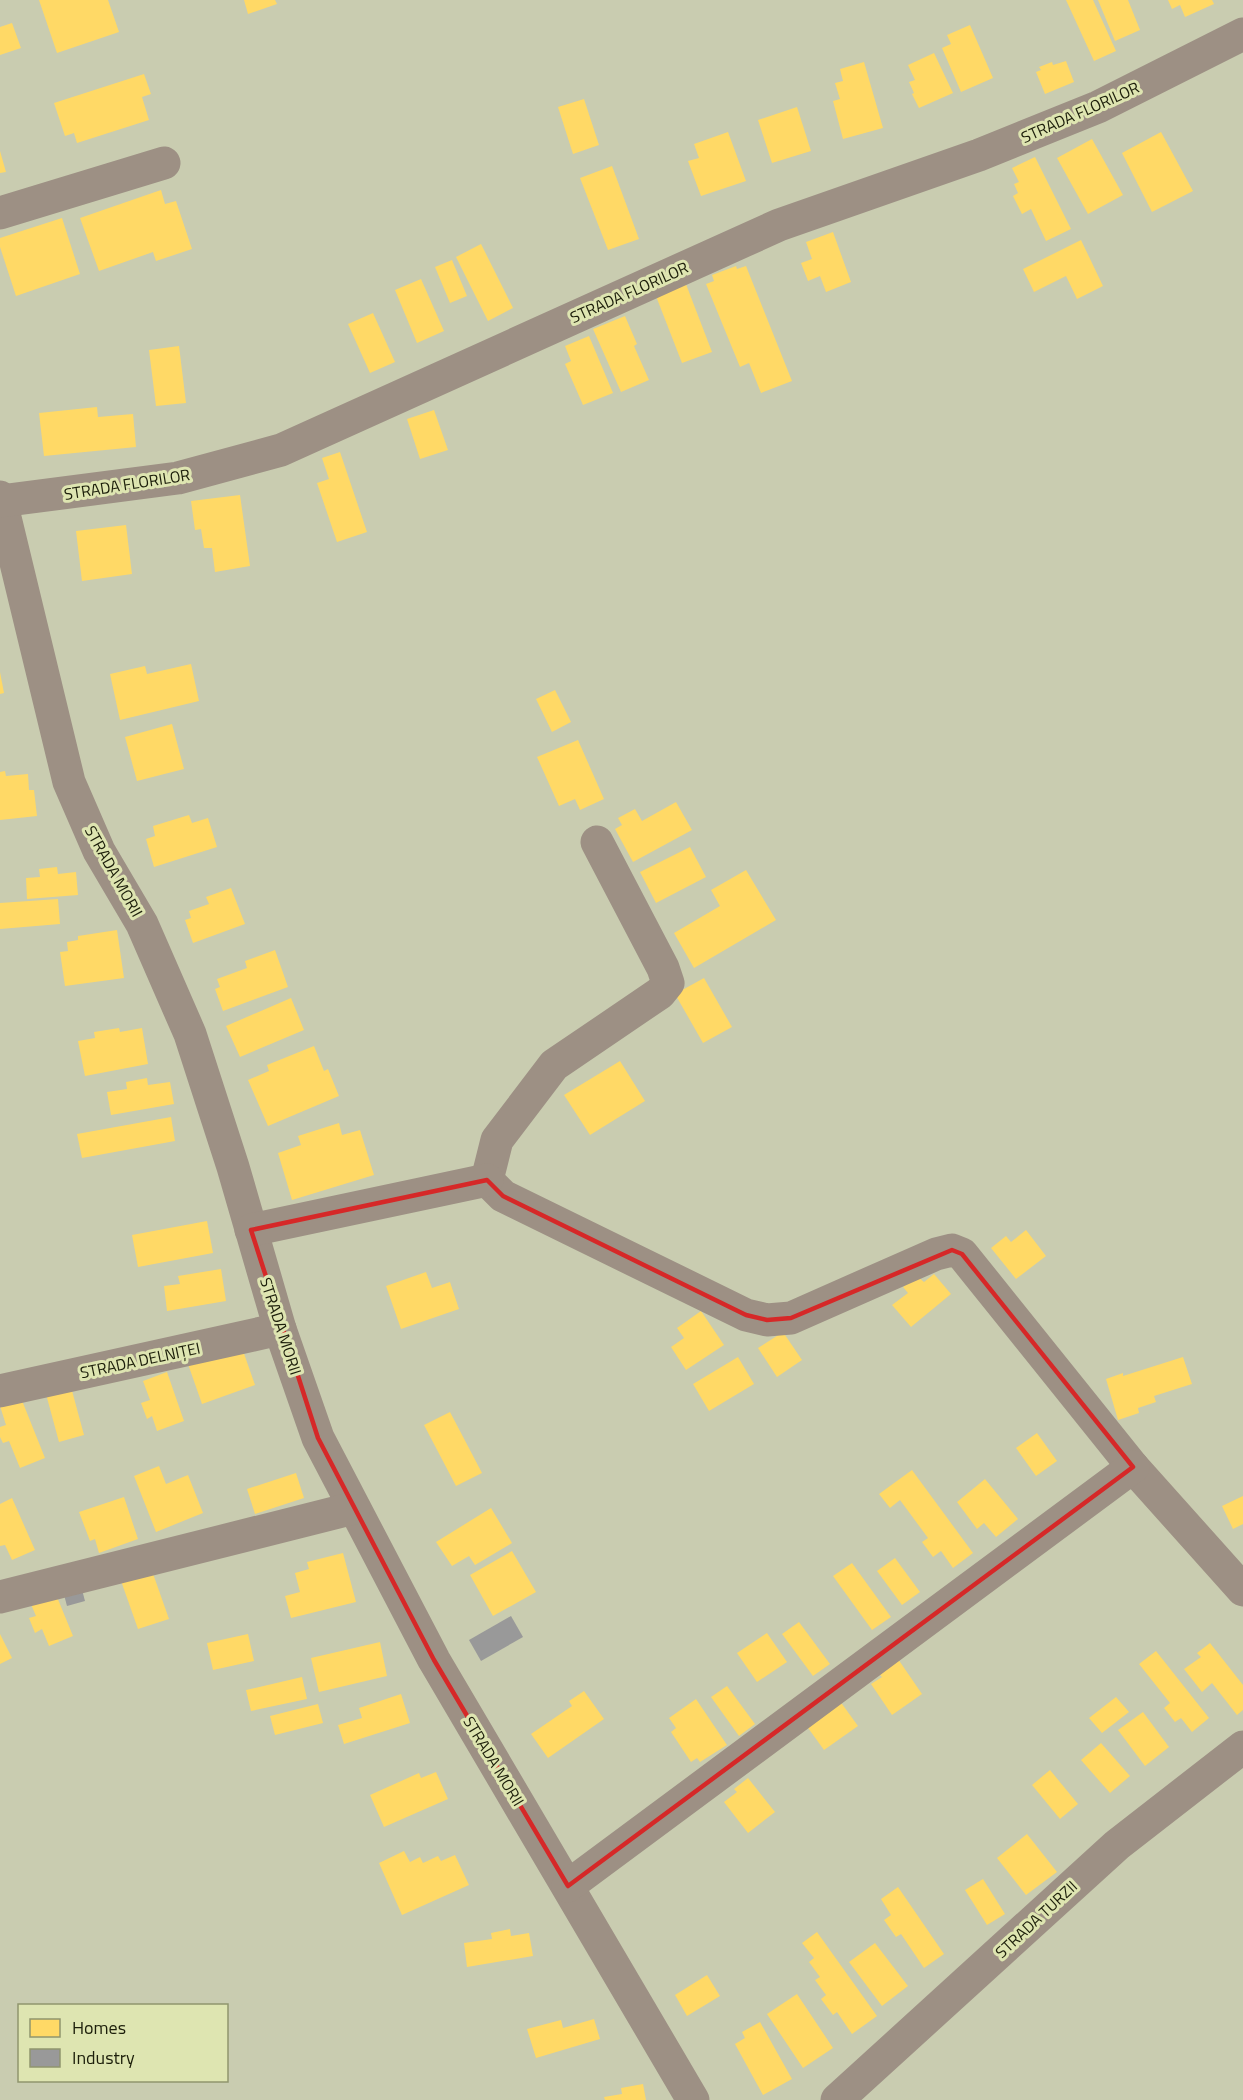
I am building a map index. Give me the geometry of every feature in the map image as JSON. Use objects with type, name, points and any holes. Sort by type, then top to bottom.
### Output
[{"type":"street","name":"STRADA FLORILOR","points":[[1,499],[178,478],[281,450],[779,225],[990,151],[1098,106],[1243,34]]},
{"type":"street","points":[[0,213],[164,163]]},
{"type":"street","name":"STRADA MORII","points":[[1,499],[69,782],[99,851],[142,924],[190,1034],[280,1329],[318,1438],[434,1660],[693,2100]]},
{"type":"street","points":[[487,1180],[497,1140],[554,1065],[660,993],[668,983],[663,968],[597,842]]},
{"type":"street","points":[[251,1230],[487,1180]]},
{"type":"street","points":[[487,1180],[503,1196],[746,1315],[767,1320],[792,1318],[936,1254],[952,1250],[962,1254],[1133,1467],[1243,1590]]},
{"type":"street","name":"STRADA DELNIȚEI","points":[[0,1391],[280,1329]]},
{"type":"street","points":[[568,1886],[1133,1467]]},
{"type":"street","points":[[0,1597],[354,1508]]},
{"type":"street","name":"STRADA TURZII","points":[[837,2100],[1117,1845],[1243,1747]]},
{"type":"highlighted area","points":[[487,1180],[503,1196],[746,1315],[767,1320],[791,1318],[952,1250],[962,1254],[1133,1467],[568,1886],[434,1660],[318,1438],[251,1230]]},
{"type":"building: Homes","points":[[39,0],[108,0],[119,32],[57,53]]},
{"type":"building: Homes","points":[[244,0],[275,0],[277,4],[248,14]]},
{"type":"building: Homes","points":[[1066,0],[1093,0],[1116,51],[1094,61]]},
{"type":"building: Homes","points":[[1098,0],[1128,0],[1140,30],[1115,41]]},
{"type":"building: Homes","points":[[1168,0],[1212,0],[1214,4],[1185,17],[1180,5],[1172,9]]},
{"type":"building: Homes","points":[[12,23],[21,48],[0,55],[0,27]]},
{"type":"building: Homes","points":[[970,25],[993,78],[961,92],[942,48],[951,44],[947,35]]},
{"type":"building: Homes","points":[[934,53],[953,93],[919,108],[912,94],[914,93],[909,82],[915,80],[908,65]]},
{"type":"building: Homes","points":[[1066,61],[1074,82],[1045,94],[1036,72],[1041,70],[1039,67],[1052,62],[1053,65]]},
{"type":"building: Homes","points":[[864,62],[883,128],[843,139],[833,101],[840,99],[835,83],[843,81],[840,69]]},
{"type":"building: Homes","points":[[144,74],[151,94],[142,97],[149,120],[77,143],[74,133],[65,136],[54,103]]},
{"type":"building: Homes","points":[[584,99],[599,145],[573,154],[558,107]]},
{"type":"building: Homes","points":[[797,107],[811,151],[772,163],[758,120]]},
{"type":"building: Homes","points":[[728,132],[746,181],[701,196],[688,161],[699,158],[694,144]]},
{"type":"building: Homes","points":[[1161,132],[1193,191],[1152,212],[1122,153]]},
{"type":"building: Homes","points":[[1092,139],[1123,195],[1088,214],[1057,158]]},
{"type":"building: Homes","points":[[0,151],[6,172],[0,173]]},
{"type":"building: Homes","points":[[1035,157],[1071,229],[1046,241],[1031,209],[1022,214],[1013,196],[1018,193],[1014,184],[1019,182],[1012,168]]},
{"type":"building: Homes","points":[[612,166],[639,239],[608,250],[580,178]]},
{"type":"building: Homes","points":[[161,190],[165,204],[176,201],[192,249],[156,261],[153,252],[99,271],[80,218]]},
{"type":"building: Homes","points":[[62,218],[80,274],[16,296],[0,247],[0,238]]},
{"type":"building: Homes","points":[[833,232],[851,282],[826,292],[820,276],[808,281],[801,263],[812,259],[806,242]]},
{"type":"building: Homes","points":[[1081,240],[1103,286],[1077,299],[1066,276],[1034,292],[1023,269]]},
{"type":"building: Homes","points":[[481,244],[513,308],[488,321],[456,257]]},
{"type":"building: Homes","points":[[452,260],[467,296],[450,303],[435,267]]},
{"type":"building: Homes","points":[[736,266],[737,269],[746,266],[792,381],[761,393],[749,363],[740,367],[706,284],[714,281],[712,275]]},
{"type":"building: Homes","points":[[421,279],[444,331],[417,343],[395,290]]},
{"type":"building: Homes","points":[[684,279],[712,352],[682,363],[654,291]]},
{"type":"building: Homes","points":[[373,313],[395,362],[370,373],[348,324]]},
{"type":"building: Homes","points":[[625,316],[637,344],[634,346],[649,380],[621,392],[593,329]]},
{"type":"building: Homes","points":[[589,336],[613,393],[583,405],[565,364],[571,361],[565,346]]},
{"type":"building: Homes","points":[[179,346],[186,403],[156,406],[149,350]]},
{"type":"building: Homes","points":[[97,407],[98,417],[133,414],[136,447],[44,456],[39,413]]},
{"type":"building: Homes","points":[[434,410],[448,450],[420,459],[407,419]]},
{"type":"building: Homes","points":[[340,452],[367,532],[337,542],[317,483],[329,479],[322,458]]},
{"type":"building: Homes","points":[[240,495],[250,566],[215,572],[212,548],[204,548],[201,529],[195,530],[191,501]]},
{"type":"building: Homes","points":[[126,525],[132,574],[82,581],[76,531]]},
{"type":"building: Homes","points":[[191,664],[199,701],[120,720],[110,674],[145,666],[147,674]]},
{"type":"building: Homes","points":[[0,672],[4,693],[0,694]]},
{"type":"building: Homes","points":[[555,690],[571,722],[552,732],[536,699]]},
{"type":"building: Homes","points":[[172,724],[184,769],[137,781],[125,737]]},
{"type":"building: Homes","points":[[578,740],[604,799],[580,810],[575,799],[559,806],[537,757]]},
{"type":"building: Homes","points":[[5,771],[6,776],[28,774],[29,790],[34,790],[37,816],[0,820],[0,772]]},
{"type":"building: Homes","points":[[676,802],[692,830],[633,862],[615,829],[622,825],[618,818],[635,809],[642,821]]},
{"type":"building: Homes","points":[[189,815],[192,823],[208,818],[217,847],[154,867],[146,839],[155,836],[153,826]]},
{"type":"building: Homes","points":[[690,847],[706,877],[656,903],[640,872]]},
{"type":"building: Homes","points":[[57,867],[58,874],[76,872],[78,895],[27,899],[26,878],[40,877],[39,869]]},
{"type":"building: Homes","points":[[746,870],[776,920],[694,968],[674,933],[720,906],[711,890]]},
{"type":"building: Homes","points":[[231,888],[245,924],[193,943],[185,920],[191,918],[189,911],[209,904],[206,897]]},
{"type":"building: Homes","points":[[58,899],[60,924],[0,929],[0,903]]},
{"type":"building: Homes","points":[[117,930],[124,978],[65,986],[60,952],[68,951],[67,942],[78,940],[78,936]]},
{"type":"building: Homes","points":[[275,950],[288,987],[223,1011],[215,989],[220,987],[217,979],[247,968],[245,961]]},
{"type":"building: Homes","points":[[704,978],[732,1027],[703,1043],[675,994]]},
{"type":"building: Homes","points":[[291,998],[304,1030],[240,1057],[226,1026]]},
{"type":"building: Homes","points":[[119,1028],[120,1032],[142,1028],[148,1064],[85,1076],[78,1041],[95,1038],[94,1032]]},
{"type":"building: Homes","points":[[314,1046],[324,1071],[328,1069],[339,1096],[268,1126],[248,1080],[269,1071],[267,1065]]},
{"type":"building: Homes","points":[[620,1061],[645,1101],[590,1135],[564,1095]]},
{"type":"building: Homes","points":[[147,1078],[148,1085],[170,1082],[174,1104],[111,1115],[107,1092],[127,1089],[126,1082]]},
{"type":"building: Homes","points":[[171,1117],[175,1141],[82,1158],[77,1134]]},
{"type":"building: Homes","points":[[339,1123],[342,1135],[360,1130],[374,1175],[292,1200],[278,1153],[301,1145],[298,1136]]},
{"type":"building: Homes","points":[[207,1221],[213,1253],[138,1267],[132,1235]]},
{"type":"building: Homes","points":[[1026,1230],[1046,1256],[1016,1279],[991,1248],[1006,1236],[1011,1242]]},
{"type":"building: Homes","points":[[221,1269],[226,1301],[167,1311],[164,1286],[180,1284],[178,1276]]},
{"type":"building: Homes","points":[[426,1272],[432,1288],[450,1282],[459,1309],[401,1329],[386,1286]]},
{"type":"building: Homes","points":[[934,1274],[951,1294],[911,1327],[892,1305],[908,1293],[903,1287],[917,1276],[924,1282]]},
{"type":"building: Homes","points":[[701,1311],[724,1345],[686,1370],[671,1347],[684,1338],[677,1328]]},
{"type":"building: Homes","points":[[783,1332],[802,1360],[777,1377],[758,1348]]},
{"type":"building: Homes","points":[[241,1345],[255,1385],[202,1404],[188,1364]]},
{"type":"building: Homes","points":[[738,1357],[754,1384],[709,1411],[693,1384]]},
{"type":"building: Homes","points":[[1183,1357],[1192,1384],[1154,1396],[1156,1402],[1138,1408],[1139,1413],[1118,1420],[1106,1379]]},
{"type":"building: Homes","points":[[167,1372],[184,1421],[157,1431],[152,1416],[147,1419],[141,1403],[150,1400],[143,1381]]},
{"type":"building: Homes","points":[[71,1387],[84,1435],[59,1442],[46,1394]]},
{"type":"building: Homes","points":[[21,1398],[45,1458],[20,1468],[9,1441],[3,1443],[0,1437],[0,1427],[6,1425],[0,1406]]},
{"type":"building: Homes","points":[[450,1412],[482,1473],[456,1486],[424,1425]]},
{"type":"building: Homes","points":[[1037,1433],[1057,1461],[1036,1476],[1016,1448]]},
{"type":"building: Homes","points":[[159,1466],[166,1484],[188,1475],[203,1513],[156,1532],[134,1476]]},
{"type":"building: Homes","points":[[912,1470],[973,1553],[953,1568],[941,1551],[933,1557],[922,1542],[928,1538],[900,1500],[890,1508],[879,1494]]},
{"type":"building: Homes","points":[[296,1473],[304,1498],[255,1514],[247,1489]]},
{"type":"building: Homes","points":[[985,1479],[1018,1519],[996,1537],[984,1523],[977,1529],[957,1502]]},
{"type":"building: Homes","points":[[1243,1496],[1243,1524],[1233,1529],[1222,1506]]},
{"type":"building: Homes","points":[[124,1497],[138,1539],[99,1553],[95,1539],[90,1541],[79,1512]]},
{"type":"building: Homes","points":[[12,1498],[35,1550],[12,1560],[5,1545],[0,1546],[0,1504]]},
{"type":"building: Homes","points":[[491,1508],[512,1543],[475,1565],[469,1556],[452,1566],[436,1542]]},
{"type":"building: Homes","points":[[512,1551],[536,1592],[493,1616],[470,1575]]},
{"type":"building: Homes","points":[[343,1553],[356,1602],[291,1618],[285,1596],[300,1592],[295,1573],[309,1569],[307,1562]]},
{"type":"building: Homes","points":[[895,1558],[920,1592],[902,1605],[877,1571]]},
{"type":"building: Homes","points":[[852,1563],[891,1617],[872,1630],[833,1576]]},
{"type":"building: Homes","points":[[151,1568],[169,1619],[138,1629],[120,1578]]},
{"type":"building: Homes","points":[[55,1592],[73,1636],[49,1646],[42,1629],[35,1633],[29,1618],[36,1616],[30,1602]]},
{"type":"building: Homes","points":[[799,1622],[830,1664],[813,1676],[782,1634]]},
{"type":"building: Homes","points":[[767,1633],[787,1662],[757,1682],[737,1653]]},
{"type":"building: Homes","points":[[0,1634],[12,1658],[0,1664]]},
{"type":"building: Homes","points":[[248,1634],[254,1661],[213,1670],[207,1643]]},
{"type":"building: Homes","points":[[380,1642],[387,1676],[319,1692],[311,1658]]},
{"type":"building: Homes","points":[[1210,1643],[1243,1685],[1243,1710],[1237,1715],[1212,1683],[1202,1692],[1184,1669],[1201,1657],[1197,1653]]},
{"type":"building: Homes","points":[[1156,1651],[1209,1718],[1192,1732],[1181,1718],[1175,1722],[1164,1708],[1170,1703],[1139,1664]]},
{"type":"building: Homes","points":[[898,1659],[922,1694],[892,1715],[871,1684],[882,1677],[878,1673]]},
{"type":"building: Homes","points":[[302,1677],[307,1699],[251,1711],[246,1690]]},
{"type":"building: Homes","points":[[727,1686],[755,1724],[739,1736],[711,1697]]},
{"type":"building: Homes","points":[[584,1691],[604,1719],[548,1758],[531,1734],[572,1706],[569,1701]]},
{"type":"building: Homes","points":[[401,1694],[410,1723],[344,1744],[338,1725],[362,1718],[359,1708]]},
{"type":"building: Homes","points":[[837,1697],[858,1726],[824,1750],[803,1721]]},
{"type":"building: Homes","points":[[1116,1697],[1129,1712],[1102,1733],[1089,1718]]},
{"type":"building: Homes","points":[[696,1699],[727,1745],[700,1762],[697,1758],[691,1762],[671,1732],[676,1728],[669,1718]]},
{"type":"building: Homes","points":[[318,1704],[323,1723],[275,1735],[270,1716]]},
{"type":"building: Homes","points":[[1143,1712],[1169,1747],[1145,1766],[1118,1730]]},
{"type":"building: Homes","points":[[1101,1743],[1130,1776],[1110,1793],[1081,1760]]},
{"type":"building: Homes","points":[[1050,1770],[1078,1804],[1060,1819],[1032,1785]]},
{"type":"building: Homes","points":[[436,1772],[448,1799],[384,1827],[370,1795],[419,1773],[421,1778]]},
{"type":"building: Homes","points":[[748,1778],[775,1812],[748,1833],[724,1802],[737,1792],[734,1789]]},
{"type":"building: Homes","points":[[1027,1834],[1057,1872],[1026,1895],[997,1858]]},
{"type":"building: Homes","points":[[404,1851],[410,1862],[420,1857],[423,1863],[438,1856],[441,1861],[455,1855],[469,1885],[402,1915],[379,1863]]},
{"type":"building: Homes","points":[[983,1879],[1005,1914],[987,1925],[965,1890]]},
{"type":"building: Homes","points":[[898,1887],[944,1954],[924,1968],[901,1934],[896,1937],[884,1920],[891,1915],[881,1899]]},
{"type":"building: Homes","points":[[510,1929],[511,1936],[529,1933],[533,1956],[467,1967],[464,1943],[492,1939],[491,1933]]},
{"type":"building: Homes","points":[[817,1932],[877,2016],[852,2034],[837,2012],[833,2015],[821,1999],[826,1995],[815,1980],[820,1977],[809,1962],[814,1958],[802,1943]]},
{"type":"building: Homes","points":[[875,1943],[908,1986],[882,2006],[849,1962]]},
{"type":"building: Homes","points":[[707,1975],[720,1996],[687,2016],[675,1995]]},
{"type":"building: Homes","points":[[797,1994],[833,2048],[803,2068],[767,2014]]},
{"type":"building: Homes","points":[[594,2019],[600,2039],[536,2058],[527,2029],[561,2020],[563,2028]]},
{"type":"building: Homes","points":[[760,2022],[792,2079],[763,2095],[735,2044],[745,2038],[742,2032]]},
{"type":"building: Homes","points":[[643,2084],[646,2100],[605,2100],[604,2097],[622,2094],[621,2088]]},
{"type":"building: Industry","points":[[81,1586],[85,1601],[67,1606],[63,1591]]},
{"type":"building: Industry","points":[[511,1616],[523,1637],[481,1661],[469,1640]]}]
